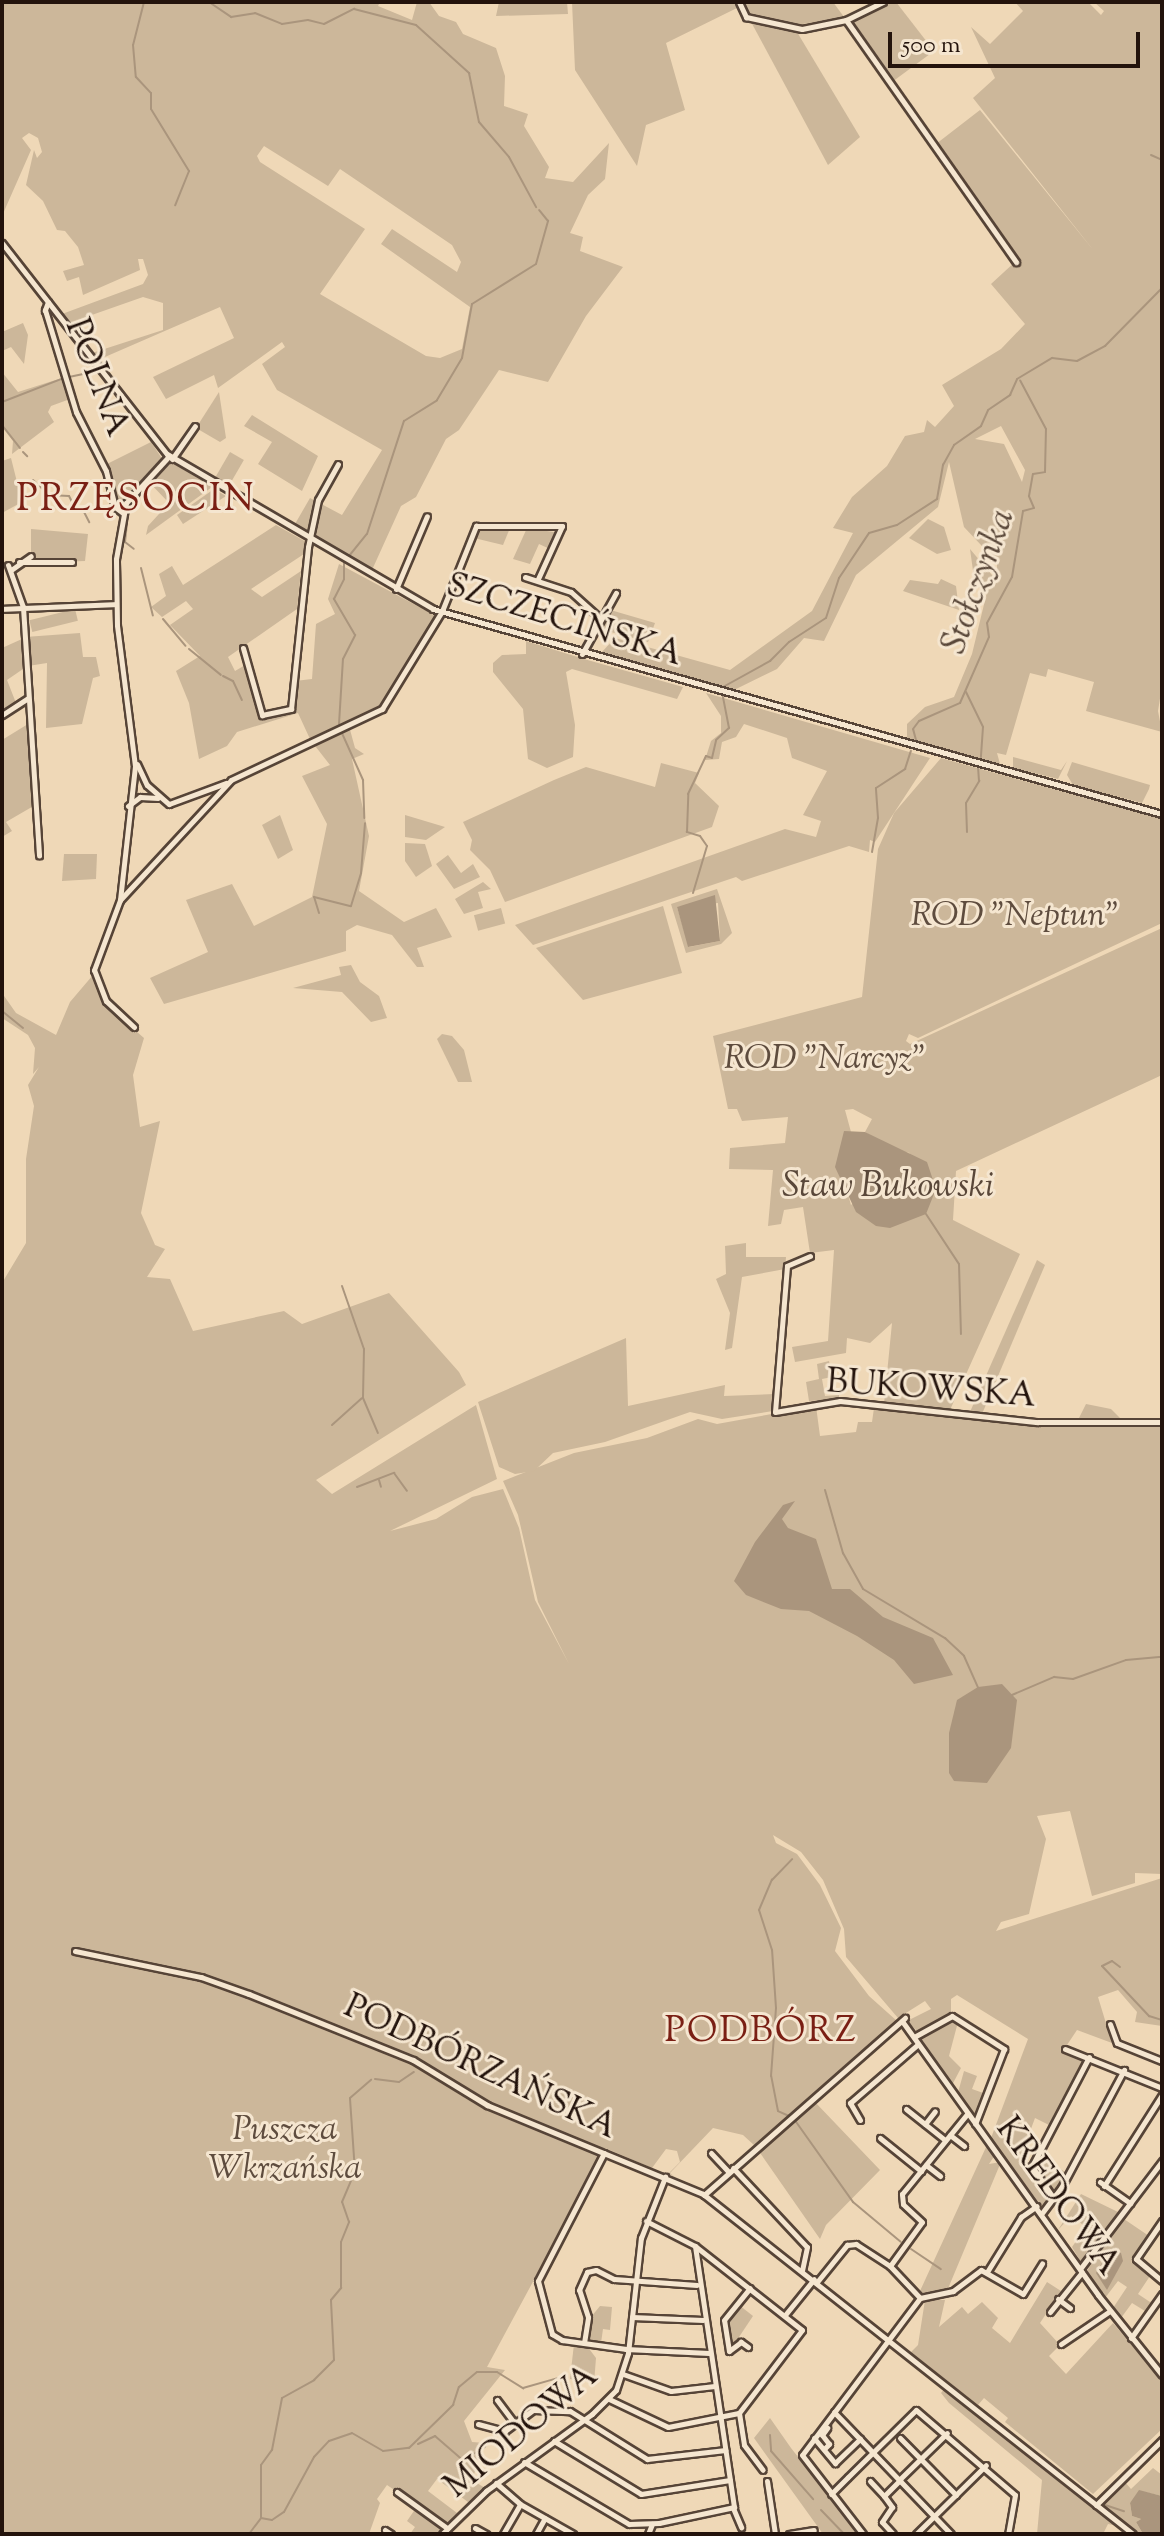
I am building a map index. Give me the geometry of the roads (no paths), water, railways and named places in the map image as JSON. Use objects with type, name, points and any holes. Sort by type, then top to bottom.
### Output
[{"type":"street","points":[[739,2],[746,17],[797,29],[846,20],[883,2]]},
{"type":"street","points":[[846,20],[1016,262]]},
{"type":"street","name":"SZCZECIŃSKA","points":[[2,243],[171,457],[441,613],[1162,814]]},
{"type":"street","name":"POLNA","points":[[48,302],[45,310],[76,412],[106,471],[115,507],[123,513]]},
{"type":"street","points":[[134,1027],[106,1001],[94,970],[120,900],[127,807],[135,759],[116,604],[123,513],[136,489],[171,457],[195,426]]},
{"type":"street","points":[[243,648],[262,715],[291,709],[318,500],[338,464]]},
{"type":"street","points":[[396,589],[427,516]]},
{"type":"street","points":[[127,807],[140,797],[174,803],[213,790],[382,709],[441,613],[476,526],[562,526],[538,579]]},
{"type":"street","points":[[31,556],[9,568],[23,607],[39,855]]},
{"type":"street","points":[[19,562],[72,562]]},
{"type":"street","points":[[525,577],[571,592],[600,618]]},
{"type":"street","points":[[582,654],[616,593]]},
{"type":"street","points":[[2,609],[116,604]]},
{"type":"street","points":[[2,715],[27,699]]},
{"type":"street","points":[[135,759],[161,799]]},
{"type":"street","points":[[120,900],[231,780]]},
{"type":"street","points":[[213,790],[217,796]]},
{"type":"street","name":"BUKOWSKA","points":[[810,1256],[787,1266],[775,1412],[840,1401],[1046,1422],[1162,1422]]},
{"type":"street","name":"PODBÓRZAŃSKA","points":[[75,1951],[230,1986],[405,2056],[487,2105],[704,2195],[816,2280],[1133,2534]]},
{"type":"street","points":[[914,2037],[952,2016],[1004,2049],[975,2124]]},
{"type":"street","name":"KREDOWA","points":[[731,2170],[904,2020],[967,2114],[1037,2206],[1110,2311],[1162,2375]]},
{"type":"street","points":[[1110,2024],[1117,2043],[1162,2061]]},
{"type":"street","points":[[860,2120],[849,2109],[852,2100],[918,2044]]},
{"type":"street","points":[[1065,2049],[1124,2070],[1162,2088]]},
{"type":"street","points":[[1054,2199],[1032,2166],[1089,2057]]},
{"type":"street","points":[[1042,2213],[1054,2199],[1124,2070]]},
{"type":"street","points":[[1130,2203],[1102,2184],[1162,2095]]},
{"type":"street","points":[[906,2109],[925,2124],[964,2146]]},
{"type":"street","points":[[925,2124],[935,2111]]},
{"type":"street","points":[[890,2266],[921,2226],[901,2198],[967,2114]]},
{"type":"street","points":[[880,2138],[921,2171]]},
{"type":"street","points":[[604,2153],[537,2286],[554,2336],[629,2349],[709,2353]]},
{"type":"street","points":[[711,2153],[807,2247],[802,2270]]},
{"type":"street","points":[[1050,2312],[1162,2161]]},
{"type":"street","points":[[926,2165],[940,2176]]},
{"type":"street","points":[[704,2195],[731,2170]]},
{"type":"street","name":"MIODOWA","points":[[442,2534],[496,2483],[609,2399],[623,2374],[629,2349],[635,2282],[646,2221],[665,2177]]},
{"type":"street","points":[[987,2272],[1021,2217],[1037,2206]]},
{"type":"street","points":[[609,2399],[661,2426],[737,2414],[802,2336],[801,2329],[785,2315],[695,2246],[646,2221]]},
{"type":"street","points":[[1162,2221],[1136,2259],[1162,2281]]},
{"type":"street","points":[[785,2315],[850,2244],[890,2266],[920,2298]]},
{"type":"street","points":[[695,2246],[697,2285],[733,2508],[741,2527]]},
{"type":"street","points":[[863,2534],[802,2457],[814,2438],[891,2341],[920,2298],[953,2291],[977,2271],[987,2272],[1023,2294],[1042,2264]]},
{"type":"street","points":[[584,2343],[588,2317],[579,2290],[587,2272],[635,2282],[697,2285]]},
{"type":"street","points":[[748,2347],[741,2342],[729,2351],[724,2319],[750,2288]]},
{"type":"street","points":[[1131,2338],[1162,2294]]},
{"type":"street","points":[[1058,2299],[1070,2308]]},
{"type":"street","points":[[1061,2344],[1110,2311]]},
{"type":"street","points":[[632,2317],[703,2320]]},
{"type":"street","points":[[623,2374],[671,2391],[715,2386]]},
{"type":"street","points":[[497,2400],[515,2424]]},
{"type":"street","points":[[478,2424],[505,2431],[535,2410],[573,2411],[651,2460],[725,2450]]},
{"type":"street","points":[[831,2494],[916,2410],[986,2465],[1016,2497],[1008,2534]]},
{"type":"street","points":[[834,2412],[951,2534]]},
{"type":"street","points":[[737,2414],[744,2445],[763,2470]]},
{"type":"street","points":[[825,2448],[829,2445],[822,2435],[827,2428]]},
{"type":"street","points":[[884,2496],[947,2433]]},
{"type":"street","points":[[814,2438],[836,2463],[860,2439]]},
{"type":"street","points":[[900,2438],[956,2495]]},
{"type":"street","points":[[1096,2505],[1162,2440]]},
{"type":"street","points":[[554,2441],[642,2494],[730,2480]]},
{"type":"street","points":[[524,2462],[613,2518],[652,2524],[733,2508]]},
{"type":"street","points":[[916,2534],[986,2465]]},
{"type":"street","points":[[767,2481],[775,2534]]},
{"type":"street","points":[[870,2481],[892,2507],[882,2522],[893,2534]]},
{"type":"street","points":[[496,2483],[520,2504],[571,2533]]},
{"type":"street","points":[[397,2492],[447,2528]]},
{"type":"street","points":[[503,2534],[520,2504]]},
{"type":"street","points":[[536,2534],[545,2518]]},
{"type":"street","points":[[648,2534],[652,2524]]},
{"type":"street","points":[[475,2528],[486,2534]]},
{"type":"street","points":[[789,2534],[814,2530]]},
{"type":"water","points":[[715,895],[720,941],[688,947],[677,907]]},
{"type":"water","name":"Staw Bukowski","points":[[844,1131],[865,1132],[927,1162],[936,1189],[926,1214],[890,1228],[876,1226],[856,1212],[835,1167]]},
{"type":"water","points":[[795,1501],[782,1519],[788,1528],[816,1539],[832,1589],[850,1589],[883,1617],[933,1638],[953,1675],[914,1684],[894,1660],[857,1636],[809,1611],[781,1609],[746,1595],[734,1581],[755,1542],[783,1505]]},
{"type":"water","points":[[1002,1684],[1017,1700],[1011,1748],[987,1783],[954,1781],[949,1773],[949,1733],[957,1700],[978,1687]]},
{"type":"water","points":[[1111,2248],[1121,2253],[1123,2261],[1107,2290],[1096,2273]]},
{"type":"water","points":[[1139,2490],[1162,2496],[1160,2534],[1143,2534],[1136,2522],[1141,2519],[1132,2516],[1130,2503]]},
{"type":"waterway","points":[[144,2],[133,45],[136,77],[151,93],[151,109],[189,171],[175,205]]},
{"type":"waterway","points":[[209,2],[231,17],[255,13],[282,24],[308,20],[324,24],[354,9],[416,25],[469,73],[479,122],[509,157],[536,207]]},
{"type":"waterway","points":[[1151,155],[1162,160]]},
{"type":"waterway","points":[[349,556],[367,534],[404,421],[437,400],[462,358],[472,304],[536,264],[548,221],[539,210]]},
{"type":"waterway","points":[[723,687],[770,661],[789,642],[826,618],[839,578],[869,533],[897,525],[937,499],[943,465],[954,445],[981,426],[988,410],[1010,395],[1017,379],[1052,358],[1077,361],[1105,346],[1162,288]]},
{"type":"waterway","points":[[69,377],[97,371]]},
{"type":"waterway","points":[[2,402],[64,378]]},
{"type":"waterway","name":"Stołczynka","points":[[916,740],[913,729],[919,721],[960,703],[989,637],[987,623],[1012,577],[1023,511],[1034,508],[1029,496],[1033,474],[1045,472],[1046,429],[1020,380]]},
{"type":"waterway","points":[[2,425],[20,448]]},
{"type":"waterway","points":[[23,452],[27,456]]},
{"type":"waterway","points":[[33,480],[49,495],[69,496],[73,504]]},
{"type":"waterway","points":[[82,508],[89,522]]},
{"type":"waterway","points":[[127,523],[125,542],[134,549]]},
{"type":"waterway","points":[[339,724],[343,659],[355,635],[334,599],[344,579],[344,563]]},
{"type":"waterway","points":[[141,568],[153,616]]},
{"type":"waterway","points":[[163,619],[186,646]]},
{"type":"waterway","points":[[189,649],[221,675]]},
{"type":"waterway","points":[[223,676],[233,681],[242,700]]},
{"type":"waterway","points":[[966,692],[983,727],[981,757]]},
{"type":"waterway","points":[[693,893],[707,846],[700,836],[687,832],[688,794],[706,756],[712,758],[716,740],[729,728],[723,697]]},
{"type":"waterway","points":[[341,731],[363,780],[364,818]]},
{"type":"waterway","points":[[872,852],[878,818],[876,788],[905,769],[911,751]]},
{"type":"waterway","points":[[967,832],[966,803],[979,781],[978,768]]},
{"type":"waterway","points":[[319,913],[314,897],[351,906],[361,873],[365,823]]},
{"type":"waterway","points":[[2,1011],[23,1028]]},
{"type":"waterway","points":[[926,1214],[959,1264],[961,1334]]},
{"type":"waterway","points":[[342,1286],[364,1349],[363,1398],[378,1433]]},
{"type":"waterway","points":[[332,1425],[362,1398]]},
{"type":"waterway","points":[[357,1487],[394,1473],[407,1491]]},
{"type":"waterway","points":[[379,1480],[381,1487]]},
{"type":"waterway","points":[[825,1490],[843,1553],[863,1589],[945,1638],[964,1656],[978,1687]]},
{"type":"waterway","points":[[1012,1695],[1054,1677],[1073,1679],[1126,1660],[1162,1657]]},
{"type":"waterway","points":[[789,2116],[778,2111],[771,2076],[776,2008],[772,1950],[759,1910],[772,1880],[792,1859]]},
{"type":"waterway","points":[[1120,1967],[1112,1961],[1102,1966],[1149,2016],[1162,2020]]},
{"type":"waterway","points":[[375,2079],[399,2082],[414,2072]]},
{"type":"waterway","points":[[261,2518],[261,2465],[272,2450],[282,2398],[314,2380],[334,2360],[331,2300],[341,2288],[341,2242],[349,2222],[342,2202],[355,2172],[350,2098],[371,2080]]},
{"type":"waterway","points":[[794,2119],[853,2202],[901,2242]]},
{"type":"waterway","points":[[911,2249],[941,2269]]},
{"type":"waterway","points":[[249,2534],[261,2518],[272,2520],[284,2512],[314,2457],[329,2441],[352,2433],[383,2451],[409,2448],[453,2405],[459,2387],[477,2372],[497,2372],[523,2388],[557,2378]]},
{"type":"waterway","points":[[770,2435],[771,2451],[813,2499]]},
{"type":"waterway","points":[[418,2444],[435,2436],[463,2460],[485,2447]]},
{"type":"waterway","points":[[1105,2505],[1124,2511]]},
{"type":"waterway","points":[[821,2510],[844,2534]]},
{"type":"district","name":"PRZĘSOCIN","points":[[136,502]]},
{"type":"district","name":"PODBÓRZ","points":[[761,2033]]},
{"type":"park label","name":"ROD \"Neptun\"","points":[[1015,917]]},
{"type":"park label","name":"ROD \"Narcyz\"","points":[[825,1060]]},
{"type":"park label","name":"Puszcza Wkrzańska","points":[[285,2150]]}]
